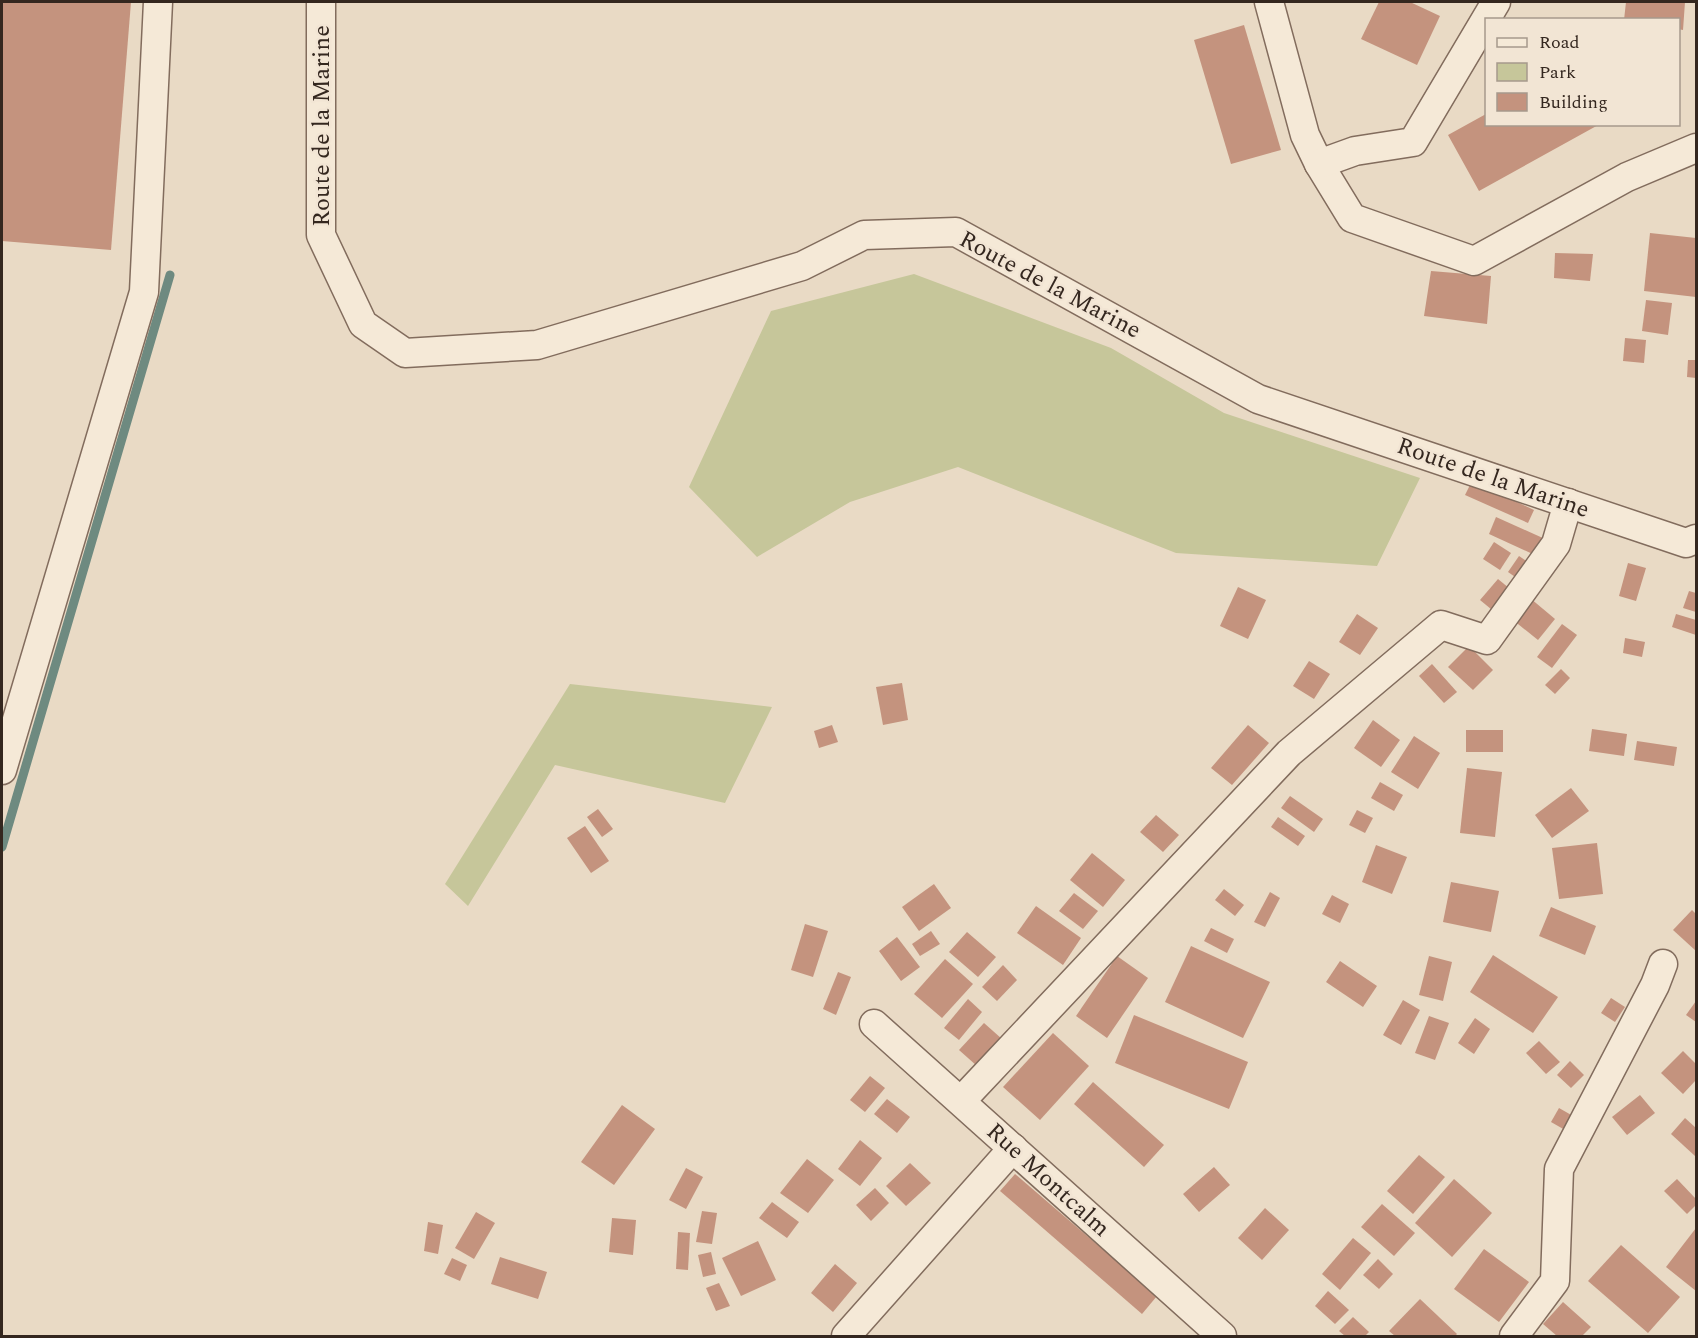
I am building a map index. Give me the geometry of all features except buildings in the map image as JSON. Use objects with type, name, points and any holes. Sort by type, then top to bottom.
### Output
[{"type":"street","points":[[2,770],[144,292],[158,2]]},
{"type":"street","name":"Route de la Marine","points":[[321,2],[321,235],[363,324],[405,353],[537,345],[802,266],[864,235],[956,232],[1258,399],[1686,543],[1696,539]]},
{"type":"street","points":[[1269,2],[1305,135],[1319,164],[1353,218],[1474,261],[1627,177],[1696,148]]},
{"type":"street","points":[[1487,18],[1496,2]]},
{"type":"street","points":[[1319,164],[1355,151],[1413,142],[1485,21]]},
{"type":"street","points":[[961,1101],[1289,753],[1441,625],[1487,640],[1556,544],[1568,503]]},
{"type":"street","points":[[1514,1336],[1556,1281],[1559,1169],[1655,985],[1663,964]]},
{"type":"street","name":"Rue Montcalm","points":[[874,1024],[1222,1336]]},
{"type":"street","points":[[846,1336],[1013,1148]]},
{"type":"green space","points":[[914,274],[1111,348],[1224,413],[1420,478],[1377,566],[1176,553],[958,467],[850,502],[757,557],[689,487],[771,311]]},
{"type":"green space","points":[[570,684],[772,707],[725,803],[555,765],[468,906],[445,884]]},
{"type":"waterway","points":[[2,847],[170,275]]}]
